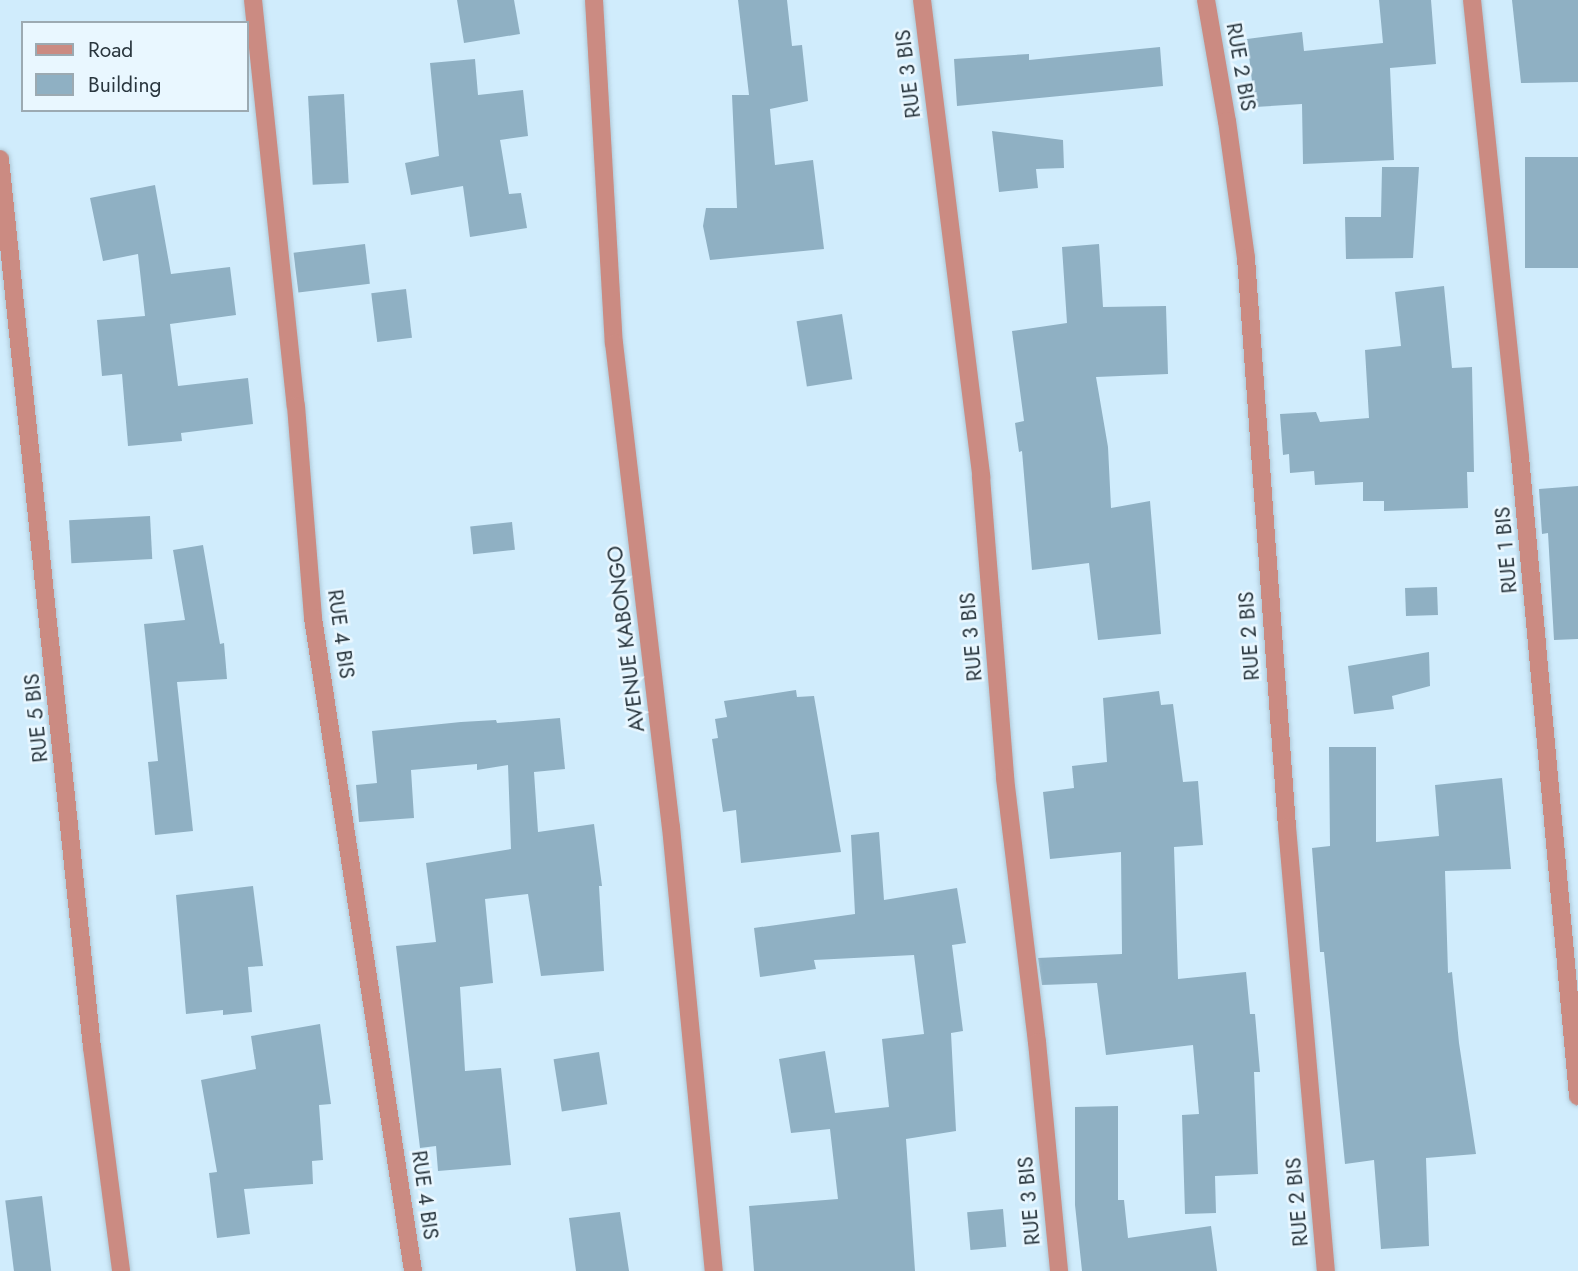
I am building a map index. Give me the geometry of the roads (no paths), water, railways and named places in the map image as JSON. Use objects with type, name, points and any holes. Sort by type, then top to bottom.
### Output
[{"type":"street","name":"RUE 4 BIS","points":[[253,0],[296,406],[313,618],[413,1271]]},
{"type":"street","name":"AVENUE KABONGO","points":[[594,0],[614,343],[671,827],[715,1271]]},
{"type":"street","name":"RUE 3 BIS","points":[[922,0],[981,477],[1005,778],[1037,1042],[1059,1271]]},
{"type":"street","name":"RUE 2 BIS","points":[[1206,0],[1227,121],[1246,258],[1287,827],[1326,1271]]},
{"type":"street","name":"RUE 1 BIS","points":[[1472,0],[1520,457],[1578,1097]]},
{"type":"street","name":"RUE 5 BIS","points":[[0,159],[92,1047],[121,1271]]}]
